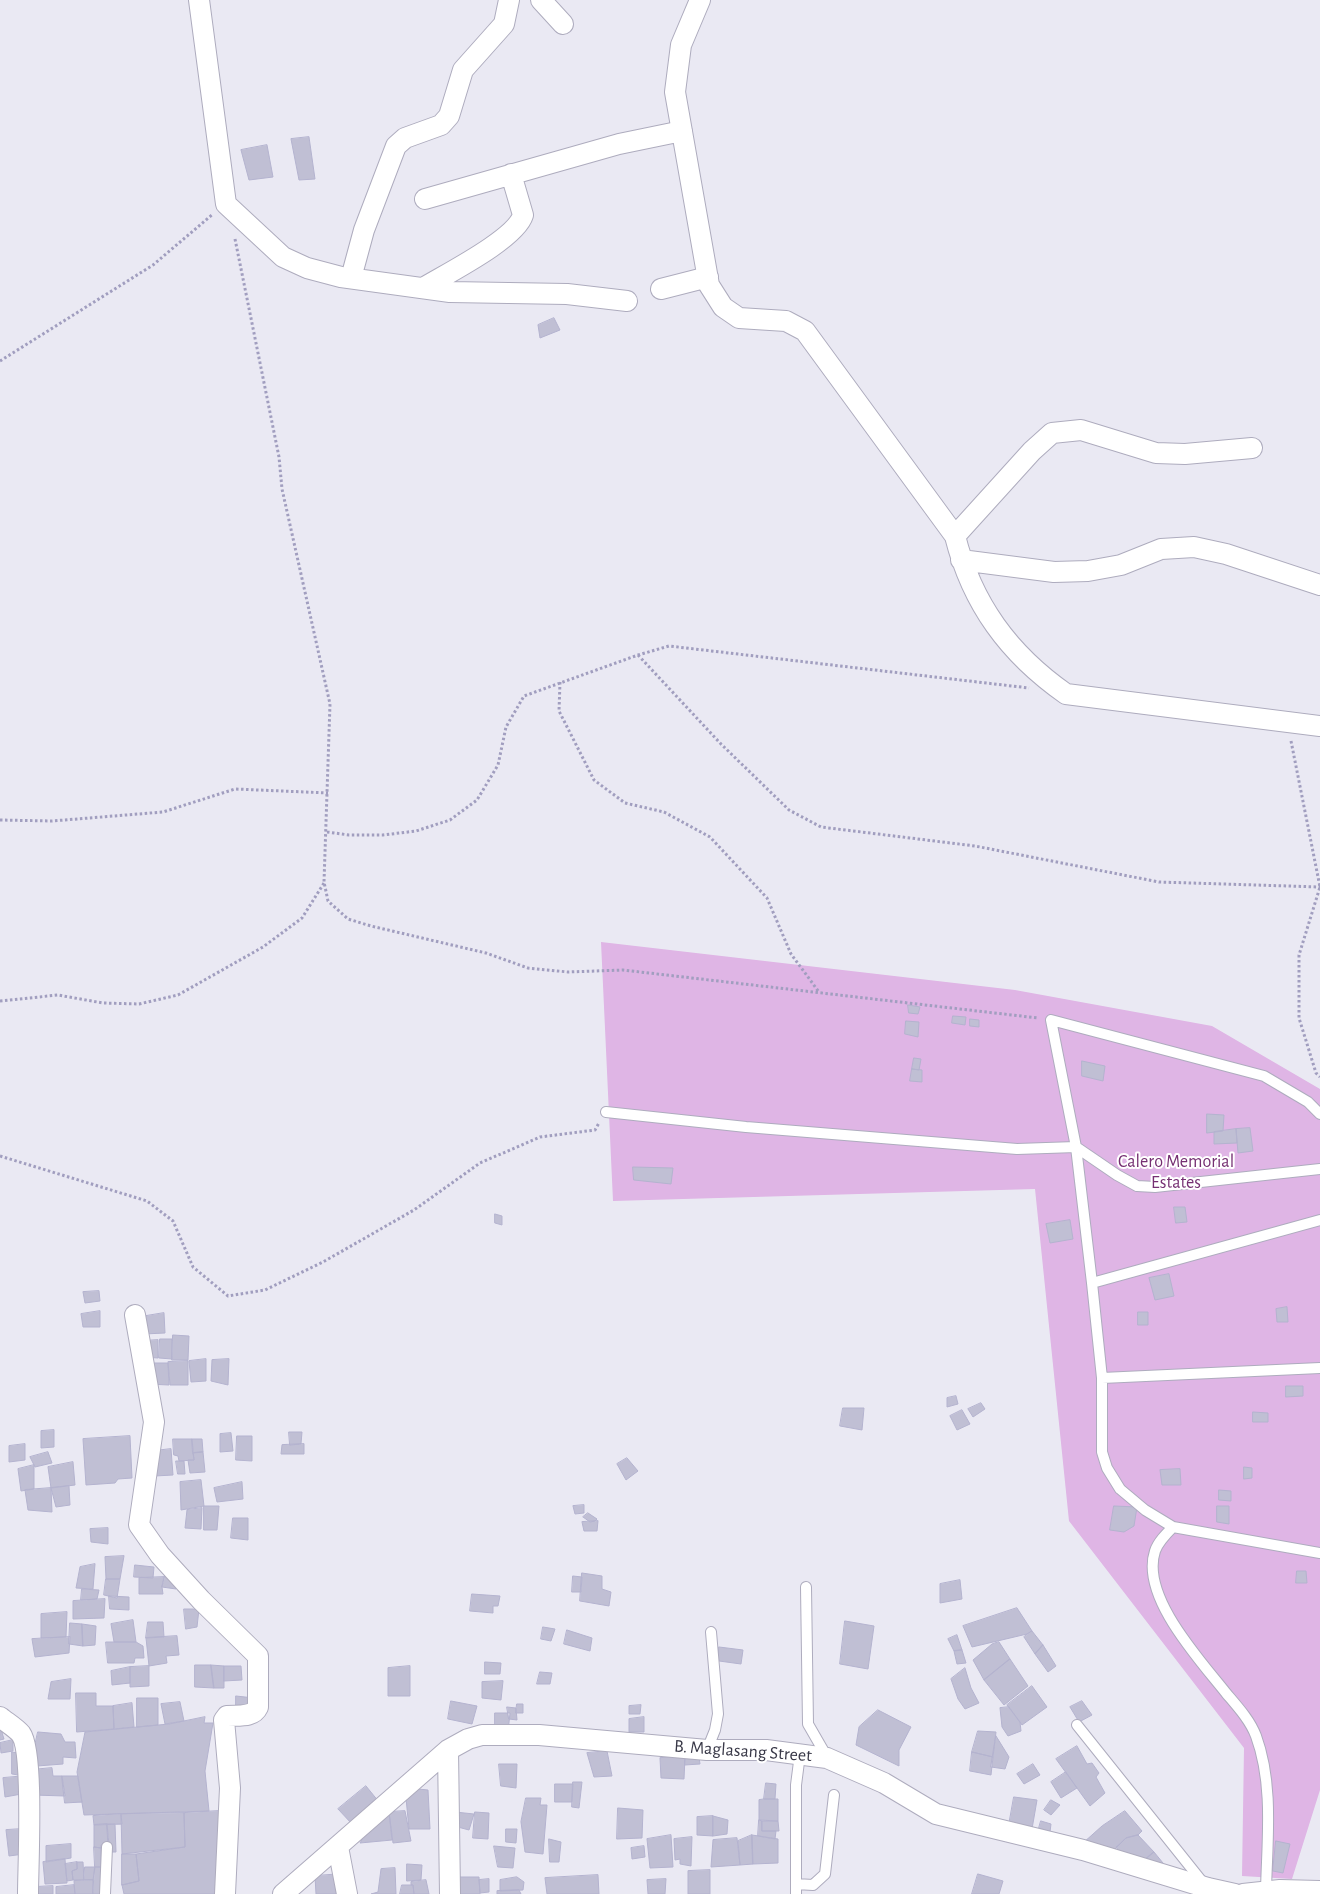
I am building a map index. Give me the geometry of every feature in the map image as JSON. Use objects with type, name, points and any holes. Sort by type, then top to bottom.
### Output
[{"type":"street","points":[[199,0],[226,204],[283,257],[307,268],[351,278],[450,292],[567,294],[627,301]]},
{"type":"street","points":[[351,278],[364,230],[396,146],[406,138],[441,125],[449,116],[463,70],[504,24],[509,0]]},
{"type":"street","points":[[541,0],[563,24]]},
{"type":"street","points":[[700,0],[680,45],[675,92],[709,285],[723,307],[739,318],[786,321],[805,331],[955,536],[961,560],[981,606],[1014,650],[1038,674],[1066,694],[1320,726]]},
{"type":"street","points":[[425,199],[619,144],[682,131]]},
{"type":"street","points":[[423,288],[498,242],[517,226],[523,215],[511,174]]},
{"type":"street","points":[[661,289],[708,277]]},
{"type":"street","points":[[955,536],[1032,451],[1052,433],[1080,430],[1156,453],[1185,454],[1252,448]]},
{"type":"street","points":[[961,560],[1054,572],[1088,571],[1121,565],[1161,549],[1194,547],[1226,554],[1320,585]]},
{"type":"street","points":[[135,1315],[154,1422],[139,1525],[160,1555],[195,1594],[258,1656],[258,1707],[256,1712],[252,1715],[227,1716],[224,1720],[230,1788],[225,1894]]},
{"type":"street","points":[[0,1717],[21,1734],[26,1749],[29,1776],[28,1894]]},
{"type":"street","name":"B. Maglasang Street","points":[[283,1894],[448,1750],[468,1739],[482,1735],[539,1735],[707,1750],[766,1750],[828,1758],[884,1782],[936,1814],[1083,1850],[1208,1888],[1235,1894]]},
{"type":"street","points":[[448,1750],[450,1894]]},
{"type":"street","points":[[338,1847],[347,1894]]},
{"type":"street","points":[[1242,1894],[1266,1891],[1320,1891]]},
{"type":"lane","points":[[1320,1114],[1308,1102],[1264,1076],[1051,1020],[1076,1147],[1102,1378],[1101,1434],[1102,1452],[1107,1468],[1120,1489],[1145,1510],[1172,1527],[1320,1553]]},
{"type":"lane","points":[[606,1112],[746,1127],[1017,1149],[1076,1147],[1117,1175],[1137,1186],[1155,1187],[1320,1169]]},
{"type":"lane","points":[[1092,1283],[1320,1220]]},
{"type":"lane","points":[[1102,1378],[1320,1368]]},
{"type":"lane","points":[[1172,1527],[1158,1543],[1154,1553],[1153,1574],[1158,1595],[1199,1660],[1242,1712],[1256,1734],[1262,1756],[1268,1806],[1266,1891]]},
{"type":"lane","points":[[806,1587],[808,1724],[828,1758]]},
{"type":"lane","points":[[707,1750],[715,1730],[718,1714],[711,1632]]},
{"type":"lane","points":[[1077,1725],[1208,1888]]},
{"type":"lane","points":[[800,1754],[796,1785],[796,1889],[812,1885],[825,1874],[834,1795]]},
{"type":"lane","points":[[106,1894],[107,1847]]},
{"type":"path","points":[[0,361],[153,265],[226,204]]},
{"type":"path","points":[[234,235],[277,447],[282,489],[330,704],[324,882],[328,901],[348,919],[486,953],[528,968],[568,972],[623,970],[1051,1020]]},
{"type":"path","points":[[327,832],[349,835],[384,835],[416,831],[450,820],[477,800],[498,766],[506,727],[524,696],[638,655],[669,646],[1033,689]]},
{"type":"path","points":[[638,655],[721,744],[789,810],[821,827],[975,846],[1159,882],[1320,887]]},
{"type":"path","points":[[560,682],[559,712],[594,780],[625,803],[664,812],[710,837],[767,898],[791,954],[819,992]]},
{"type":"path","points":[[1287,723],[1320,887],[1299,955],[1299,1018],[1316,1073],[1320,1077]]},
{"type":"path","points":[[0,820],[52,821],[163,812],[235,790],[328,792]]},
{"type":"path","points":[[0,1001],[58,995],[103,1003],[139,1004],[178,995],[263,947],[302,918],[324,882]]},
{"type":"path","points":[[0,1156],[147,1201],[173,1221],[193,1267],[228,1296],[265,1290],[323,1262],[414,1210],[480,1163],[540,1137],[595,1130],[606,1112]]},
{"type":"green space","name":"Calero Memorial Estates","points":[[601,942],[1015,990],[1212,1026],[1320,1089],[1320,1790],[1292,1879],[1242,1876],[1244,1748],[1069,1521],[1035,1189],[613,1201]]},
{"type":"building","points":[[309,137],[315,179],[299,180],[291,139]]},
{"type":"building","points":[[267,145],[273,177],[249,180],[241,150]]},
{"type":"building","points":[[554,318],[560,330],[540,338],[538,325]]},
{"type":"building","points":[[908,1005],[920,1007],[918,1014],[909,1013]]},
{"type":"building","points":[[953,1016],[966,1017],[965,1025],[952,1023]]},
{"type":"building","points":[[970,1019],[979,1020],[979,1027],[970,1026]]},
{"type":"building","points":[[906,1021],[919,1022],[918,1037],[905,1034]]},
{"type":"building","points":[[914,1058],[921,1059],[919,1070],[912,1069]]},
{"type":"building","points":[[1082,1061],[1105,1066],[1103,1081],[1082,1076]]},
{"type":"building","points":[[912,1069],[922,1070],[922,1082],[910,1081]]},
{"type":"building","points":[[1207,1114],[1224,1115],[1223,1131],[1207,1133]]},
{"type":"building","points":[[1250,1128],[1253,1151],[1238,1153],[1236,1129]]},
{"type":"building","points":[[1236,1129],[1237,1143],[1214,1144],[1214,1132]]},
{"type":"building","points":[[633,1167],[673,1168],[671,1184],[634,1180]]},
{"type":"building","points":[[1174,1207],[1185,1207],[1187,1222],[1176,1223]]},
{"type":"building","points":[[495,1214],[502,1216],[502,1225],[495,1223]]},
{"type":"building","points":[[1070,1220],[1073,1239],[1050,1243],[1046,1224]]},
{"type":"building","points":[[1169,1274],[1174,1296],[1155,1300],[1149,1278]]},
{"type":"building","points":[[99,1291],[100,1301],[85,1303],[83,1292]]},
{"type":"building","points":[[1287,1307],[1288,1322],[1277,1322],[1276,1309]]},
{"type":"building","points":[[100,1311],[100,1327],[83,1327],[81,1314]]},
{"type":"building","points":[[1138,1312],[1148,1312],[1148,1325],[1138,1325]]},
{"type":"building","points":[[164,1313],[165,1333],[144,1334],[140,1317]]},
{"type":"building","points":[[173,1335],[189,1336],[188,1360],[172,1360]]},
{"type":"building","points":[[160,1339],[172,1339],[172,1359],[159,1358]]},
{"type":"building","points":[[158,1340],[158,1358],[142,1357],[143,1341]]},
{"type":"building","points":[[206,1359],[206,1381],[191,1382],[189,1361]]},
{"type":"building","points":[[229,1359],[228,1385],[211,1381],[212,1360]]},
{"type":"building","points":[[188,1361],[188,1385],[170,1385],[168,1362]]},
{"type":"building","points":[[145,1363],[168,1363],[169,1385],[147,1384]]},
{"type":"building","points":[[1286,1386],[1303,1386],[1303,1396],[1286,1397]]},
{"type":"building","points":[[956,1396],[958,1404],[947,1407],[947,1398]]},
{"type":"building","points":[[981,1403],[985,1409],[973,1417],[968,1409]]},
{"type":"building","points":[[843,1408],[864,1408],[862,1430],[840,1426]]},
{"type":"building","points":[[962,1410],[970,1424],[957,1430],[950,1416]]},
{"type":"building","points":[[1253,1412],[1268,1413],[1268,1422],[1253,1422]]},
{"type":"building","points":[[54,1430],[54,1447],[41,1448],[41,1431]]},
{"type":"building","points":[[289,1432],[302,1432],[301,1444],[290,1445]]},
{"type":"building","points":[[231,1433],[233,1451],[220,1452],[220,1434]]},
{"type":"building","points":[[130,1436],[132,1478],[118,1479],[115,1483],[86,1485],[83,1439]]},
{"type":"building","points":[[237,1436],[252,1436],[252,1461],[236,1460]]},
{"type":"building","points":[[173,1439],[192,1439],[194,1460],[179,1461],[178,1456],[174,1455]]},
{"type":"building","points":[[192,1439],[202,1439],[203,1452],[193,1453]]},
{"type":"building","points":[[25,1444],[25,1460],[9,1462],[9,1446]]},
{"type":"building","points":[[304,1444],[304,1454],[281,1454],[282,1445]]},
{"type":"building","points":[[171,1449],[173,1475],[155,1476],[154,1451]]},
{"type":"building","points":[[48,1452],[52,1463],[35,1467],[30,1457]]},
{"type":"building","points":[[203,1452],[205,1472],[190,1473],[188,1460],[194,1460],[193,1453]]},
{"type":"building","points":[[627,1458],[638,1471],[626,1480],[617,1464]]},
{"type":"building","points":[[176,1461],[184,1461],[185,1474],[178,1474]]},
{"type":"building","points":[[73,1462],[75,1485],[51,1488],[48,1467]]},
{"type":"building","points":[[34,1465],[34,1489],[21,1491],[18,1469]]},
{"type":"building","points":[[1244,1467],[1252,1468],[1252,1478],[1244,1479]]},
{"type":"building","points":[[1180,1469],[1181,1485],[1162,1485],[1160,1470]]},
{"type":"building","points":[[201,1480],[204,1506],[181,1510],[180,1482]]},
{"type":"building","points":[[242,1482],[243,1499],[217,1502],[214,1488]]},
{"type":"building","points":[[69,1486],[70,1505],[56,1507],[51,1488]]},
{"type":"building","points":[[51,1488],[52,1512],[28,1510],[25,1490]]},
{"type":"building","points":[[1219,1490],[1231,1491],[1231,1501],[1219,1500]]},
{"type":"building","points":[[584,1505],[584,1513],[575,1514],[573,1506]]},
{"type":"building","points":[[204,1506],[219,1506],[217,1530],[204,1530]]},
{"type":"building","points":[[1114,1506],[1137,1507],[1134,1526],[1124,1532],[1110,1530]]},
{"type":"building","points":[[1217,1506],[1229,1506],[1229,1524],[1217,1522]]},
{"type":"building","points":[[202,1508],[201,1529],[185,1528],[187,1510]]},
{"type":"building","points":[[588,1513],[597,1519],[590,1522],[583,1517]]},
{"type":"building","points":[[233,1518],[248,1518],[248,1540],[231,1538]]},
{"type":"building","points":[[598,1521],[597,1531],[584,1531],[582,1522]]},
{"type":"building","points":[[108,1528],[108,1544],[91,1542],[90,1529]]},
{"type":"building","points":[[124,1556],[120,1579],[106,1579],[105,1557]]},
{"type":"building","points":[[95,1564],[93,1589],[76,1588],[80,1567]]},
{"type":"building","points":[[135,1565],[154,1567],[153,1578],[134,1577]]},
{"type":"building","points":[[1297,1571],[1306,1571],[1307,1583],[1296,1583]]},
{"type":"building","points":[[166,1573],[177,1575],[176,1589],[162,1587]]},
{"type":"building","points":[[582,1573],[602,1576],[602,1589],[611,1592],[609,1606],[580,1601]]},
{"type":"building","points":[[573,1576],[582,1577],[581,1592],[572,1592]]},
{"type":"building","points":[[164,1577],[163,1594],[139,1594],[139,1578]]},
{"type":"building","points":[[106,1579],[120,1579],[117,1598],[104,1595]]},
{"type":"building","points":[[960,1580],[962,1599],[940,1603],[940,1584]]},
{"type":"building","points":[[82,1589],[99,1590],[97,1599],[81,1600]]},
{"type":"building","points":[[472,1594],[500,1596],[498,1606],[493,1606],[493,1613],[470,1611]]},
{"type":"building","points":[[109,1596],[129,1597],[129,1610],[110,1609]]},
{"type":"building","points":[[105,1599],[104,1618],[73,1619],[73,1601]]},
{"type":"building","points":[[1017,1608],[1032,1631],[1027,1634],[972,1647],[963,1626]]},
{"type":"building","points":[[184,1609],[199,1609],[197,1627],[186,1629]]},
{"type":"building","points":[[67,1612],[66,1637],[41,1638],[41,1614]]},
{"type":"building","points":[[133,1620],[136,1642],[114,1642],[111,1624]]},
{"type":"building","points":[[845,1621],[874,1626],[868,1669],[840,1664]]},
{"type":"building","points":[[148,1622],[163,1622],[164,1637],[146,1638]]},
{"type":"building","points":[[70,1623],[82,1624],[83,1646],[69,1644]]},
{"type":"building","points":[[82,1624],[96,1626],[95,1645],[83,1646]]},
{"type":"building","points":[[543,1627],[555,1629],[551,1641],[541,1639]]},
{"type":"building","points":[[567,1630],[592,1638],[590,1651],[564,1644]]},
{"type":"building","points":[[1032,1631],[1043,1645],[1035,1654],[1024,1637]]},
{"type":"building","points":[[957,1635],[962,1650],[954,1651],[948,1639]]},
{"type":"building","points":[[177,1636],[179,1655],[166,1656],[167,1663],[149,1666],[146,1638]]},
{"type":"building","points":[[70,1637],[69,1653],[35,1657],[32,1639]]},
{"type":"building","points":[[106,1642],[136,1642],[143,1646],[144,1658],[135,1658],[134,1663],[108,1663]]},
{"type":"building","points":[[999,1642],[1010,1659],[984,1680],[973,1660],[992,1644]]},
{"type":"building","points":[[1043,1645],[1056,1666],[1048,1672],[1035,1654]]},
{"type":"building","points":[[719,1647],[743,1650],[741,1664],[719,1661]]},
{"type":"building","points":[[962,1650],[966,1663],[957,1664],[954,1651]]},
{"type":"building","points":[[1010,1659],[1028,1686],[1004,1705],[984,1680]]},
{"type":"building","points":[[485,1662],[501,1663],[500,1674],[485,1674]]},
{"type":"building","points":[[195,1665],[211,1665],[214,1688],[195,1687]]},
{"type":"building","points":[[211,1665],[224,1666],[224,1688],[214,1688]]},
{"type":"building","points":[[149,1666],[149,1686],[130,1687],[130,1667]]},
{"type":"building","points":[[224,1666],[241,1666],[242,1680],[224,1681]]},
{"type":"building","points":[[410,1666],[410,1696],[388,1696],[388,1668]]},
{"type":"building","points":[[130,1667],[130,1683],[112,1685],[111,1671]]},
{"type":"building","points":[[965,1668],[971,1688],[979,1703],[965,1709],[958,1699],[951,1679]]},
{"type":"building","points":[[540,1672],[552,1673],[550,1684],[537,1684]]},
{"type":"building","points":[[71,1679],[70,1699],[48,1699],[51,1682]]},
{"type":"building","points":[[503,1681],[501,1700],[482,1698],[482,1682]]},
{"type":"building","points":[[1032,1686],[1047,1707],[1022,1725],[1007,1705]]},
{"type":"building","points":[[76,1693],[96,1693],[96,1706],[113,1706],[114,1729],[77,1732]]},
{"type":"building","points":[[236,1696],[254,1698],[254,1709],[236,1707]]},
{"type":"building","points":[[137,1698],[158,1698],[158,1725],[137,1727]]},
{"type":"building","points":[[451,1701],[477,1706],[472,1724],[448,1719]]},
{"type":"building","points":[[1082,1701],[1092,1715],[1079,1722],[1070,1707]]},
{"type":"building","points":[[180,1702],[184,1721],[165,1724],[161,1704]]},
{"type":"building","points":[[132,1703],[134,1727],[114,1729],[113,1706]]},
{"type":"building","points":[[517,1704],[523,1704],[523,1713],[516,1713]]},
{"type":"building","points":[[641,1705],[640,1714],[629,1714],[629,1706]]},
{"type":"building","points":[[507,1707],[516,1708],[517,1720],[509,1719]]},
{"type":"building","points":[[1009,1707],[1020,1722],[1021,1731],[1008,1736],[1002,1727],[1000,1708]]},
{"type":"building","points":[[878,1710],[911,1727],[899,1750],[899,1766],[856,1745],[859,1727]]},
{"type":"building","points":[[495,1713],[510,1713],[508,1732],[495,1731]]},
{"type":"building","points":[[205,1717],[204,1723],[213,1723],[205,1771],[209,1811],[84,1815],[77,1772],[85,1732],[169,1724]]},
{"type":"building","points":[[644,1717],[644,1732],[629,1732],[629,1719]]},
{"type":"building","points":[[0,1726],[4,1739],[0,1740]]},
{"type":"building","points":[[978,1731],[996,1732],[993,1757],[972,1752]]},
{"type":"building","points":[[38,1732],[61,1734],[65,1742],[75,1742],[76,1758],[63,1757],[63,1764],[37,1766],[34,1749]]},
{"type":"building","points":[[996,1736],[1009,1757],[1005,1769],[991,1767]]},
{"type":"building","points":[[13,1740],[13,1751],[1,1753],[0,1743]]},
{"type":"building","points":[[1077,1746],[1087,1764],[1092,1763],[1099,1773],[1096,1777],[1105,1793],[1090,1806],[1056,1759]]},
{"type":"building","points":[[607,1751],[612,1776],[594,1777],[587,1753]]},
{"type":"building","points":[[12,1752],[24,1754],[24,1776],[12,1774]]},
{"type":"building","points":[[972,1752],[993,1757],[991,1775],[970,1771]]},
{"type":"building","points":[[685,1757],[684,1779],[661,1778],[660,1758]]},
{"type":"building","points":[[685,1757],[699,1757],[700,1764],[685,1765]]},
{"type":"building","points":[[499,1764],[517,1764],[516,1788],[501,1786]]},
{"type":"building","points":[[1033,1764],[1040,1775],[1024,1784],[1017,1774]]},
{"type":"building","points":[[52,1768],[53,1776],[62,1776],[65,1796],[33,1795],[31,1770]]},
{"type":"building","points":[[1066,1772],[1077,1788],[1061,1798],[1051,1782]]},
{"type":"building","points":[[26,1776],[27,1793],[5,1797],[3,1778]]},
{"type":"building","points":[[62,1776],[78,1776],[82,1802],[65,1803]]},
{"type":"building","points":[[573,1782],[582,1782],[579,1808],[572,1807]]},
{"type":"building","points":[[766,1783],[776,1784],[775,1799],[764,1799]]},
{"type":"building","points":[[555,1784],[573,1784],[572,1802],[555,1802]]},
{"type":"building","points":[[366,1786],[379,1802],[352,1824],[338,1809]]},
{"type":"building","points":[[418,1789],[428,1790],[430,1829],[409,1829],[406,1798]]},
{"type":"building","points":[[1014,1797],[1037,1800],[1032,1829],[1009,1825]]},
{"type":"building","points":[[526,1798],[541,1798],[540,1805],[547,1805],[543,1854],[525,1852],[521,1822]]},
{"type":"building","points":[[778,1799],[778,1821],[759,1820],[759,1800]]},
{"type":"building","points":[[1051,1800],[1060,1805],[1051,1815],[1044,1810]]},
{"type":"building","points":[[618,1808],[643,1810],[642,1838],[617,1839]]},
{"type":"building","points":[[219,1811],[216,1894],[124,1894],[122,1885],[139,1881],[136,1854],[185,1847],[184,1813]]},
{"type":"building","points":[[405,1811],[411,1841],[393,1843],[389,1812]]},
{"type":"building","points":[[1125,1811],[1142,1831],[1138,1835],[1126,1838],[1111,1853],[1083,1843],[1102,1826]]},
{"type":"building","points":[[389,1812],[392,1840],[360,1843],[371,1823]]},
{"type":"building","points":[[455,1812],[474,1814],[469,1830],[454,1826]]},
{"type":"building","points":[[475,1812],[489,1813],[488,1839],[473,1838]]},
{"type":"building","points":[[184,1813],[185,1847],[122,1854],[121,1814]]},
{"type":"building","points":[[121,1814],[122,1824],[94,1825],[93,1816]]},
{"type":"building","points":[[713,1816],[728,1820],[727,1834],[713,1836]]},
{"type":"building","points":[[713,1816],[713,1836],[697,1835],[697,1817]]},
{"type":"building","points":[[759,1820],[762,1821],[762,1831],[776,1831],[775,1839],[758,1836]]},
{"type":"building","points":[[762,1821],[778,1821],[779,1831],[762,1831]]},
{"type":"building","points":[[1041,1821],[1051,1824],[1050,1832],[1039,1828]]},
{"type":"building","points":[[107,1824],[115,1824],[116,1852],[109,1852]]},
{"type":"building","points":[[107,1824],[109,1845],[101,1845],[101,1848],[94,1847],[94,1825]]},
{"type":"building","points":[[22,1829],[24,1854],[9,1856],[6,1830]]},
{"type":"building","points":[[506,1829],[517,1829],[516,1843],[506,1842]]},
{"type":"building","points":[[671,1835],[673,1867],[650,1868],[647,1839]]},
{"type":"building","points":[[752,1835],[778,1839],[778,1863],[753,1864]]},
{"type":"building","points":[[752,1835],[753,1864],[740,1865],[738,1841]]},
{"type":"building","points":[[1138,1835],[1154,1852],[1141,1863],[1124,1859],[1116,1847],[1126,1838]]},
{"type":"building","points":[[692,1837],[691,1866],[680,1864],[680,1859],[675,1860],[674,1839]]},
{"type":"building","points":[[737,1838],[740,1865],[711,1867],[713,1840]]},
{"type":"building","points":[[549,1839],[561,1842],[559,1862],[550,1862]]},
{"type":"building","points":[[1276,1841],[1290,1844],[1283,1873],[1273,1871]]},
{"type":"building","points":[[71,1844],[71,1858],[46,1862],[46,1846]]},
{"type":"building","points":[[494,1846],[515,1848],[513,1868],[498,1867]]},
{"type":"building","points":[[644,1846],[645,1857],[632,1859],[631,1848]]},
{"type":"building","points":[[94,1847],[101,1848],[101,1867],[95,1867]]},
{"type":"building","points":[[1154,1852],[1163,1863],[1158,1868],[1141,1863]]},
{"type":"building","points":[[122,1854],[136,1854],[139,1881],[122,1885]]},
{"type":"building","points":[[65,1859],[67,1883],[45,1884],[43,1862]]},
{"type":"building","points":[[77,1862],[83,1862],[84,1880],[73,1880],[72,1871],[77,1869]]},
{"type":"building","points":[[77,1862],[77,1869],[72,1871],[73,1880],[67,1881],[65,1864]]},
{"type":"building","points":[[407,1864],[422,1865],[421,1880],[407,1881]]},
{"type":"building","points":[[85,1867],[95,1867],[93,1880],[84,1880]]},
{"type":"building","points":[[95,1867],[101,1867],[101,1894],[93,1894]]},
{"type":"building","points":[[395,1868],[396,1894],[371,1894],[378,1892],[381,1869]]},
{"type":"building","points":[[710,1870],[710,1894],[688,1894],[688,1871]]},
{"type":"building","points":[[342,1874],[344,1894],[316,1894],[315,1876]]},
{"type":"building","points":[[978,1874],[1003,1881],[999,1894],[972,1894]]},
{"type":"building","points":[[598,1875],[599,1894],[547,1894],[545,1878]]},
{"type":"building","points":[[454,1877],[479,1877],[480,1894],[455,1894]]},
{"type":"building","points":[[517,1877],[524,1882],[523,1890],[500,1891],[500,1880]]},
{"type":"building","points":[[489,1879],[489,1892],[480,1893],[479,1880]]},
{"type":"building","points":[[666,1879],[665,1894],[648,1894],[647,1880]]},
{"type":"building","points":[[93,1880],[93,1894],[75,1894],[74,1881]]},
{"type":"building","points":[[426,1880],[429,1894],[414,1894],[411,1882]]},
{"type":"building","points":[[74,1885],[75,1894],[56,1894],[56,1887]]},
{"type":"building","points":[[402,1885],[413,1885],[414,1894],[400,1894]]},
{"type":"building","points":[[53,1886],[53,1894],[36,1894],[35,1887]]},
{"type":"building","points":[[519,1890],[521,1894],[497,1894],[497,1891]]}]
